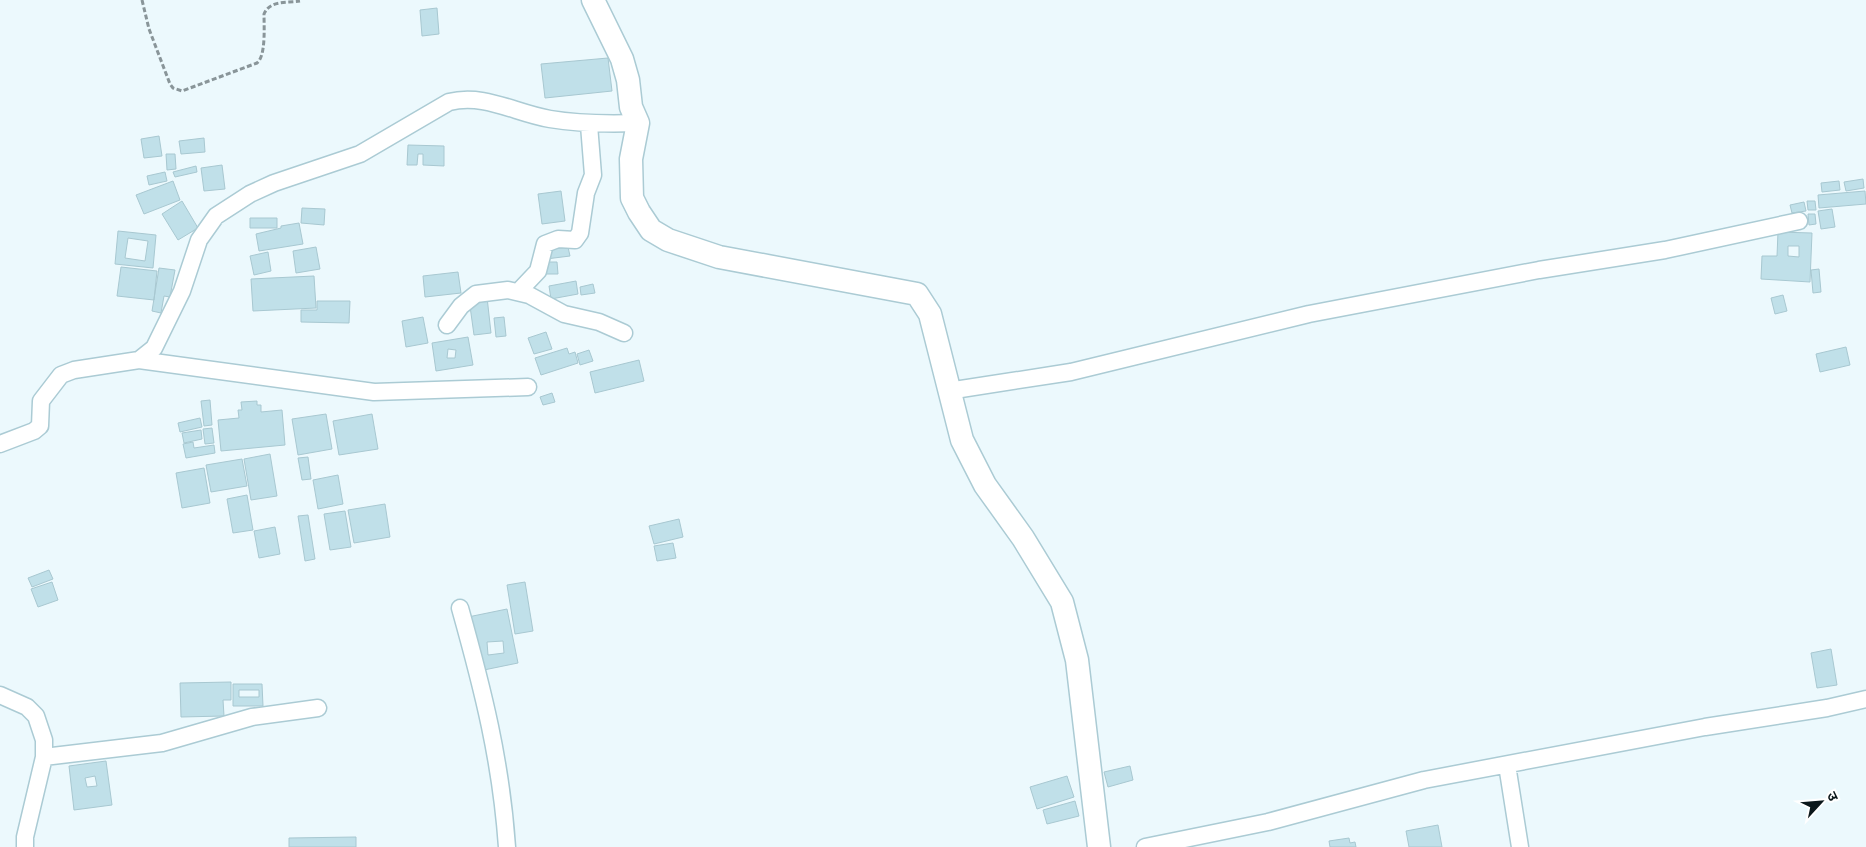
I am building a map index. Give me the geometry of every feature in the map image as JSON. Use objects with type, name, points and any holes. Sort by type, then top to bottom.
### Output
[{"type":"street","points":[[593,0],[622,59],[628,80],[631,107],[638,123],[630,159],[632,198],[651,230],[668,240],[719,257],[917,294],[930,314],[948,391],[962,440],[985,485],[1023,538],[1062,602],[1077,660],[1099,847]]},
{"type":"street","points":[[139,360],[154,348],[165,329],[182,291],[199,240],[216,216],[250,194],[274,183],[360,154],[448,102],[464,98],[490,102],[547,119],[589,125],[638,123]]},
{"type":"street","points":[[519,291],[538,271],[545,244],[558,239],[575,240],[580,233],[586,193],[592,174],[589,125]]},
{"type":"street","points":[[948,391],[1071,372],[1309,314],[1530,272],[1665,250],[1799,221]]},
{"type":"street","points":[[447,325],[461,306],[476,294],[495,290],[519,291],[564,314],[599,322],[624,333]]},
{"type":"street","points":[[0,444],[34,431],[40,426],[41,401],[61,375],[74,370],[139,360],[374,392],[528,387]]},
{"type":"street","points":[[460,608],[492,729],[503,794],[507,847]]},
{"type":"street","points":[[0,695],[27,706],[36,716],[44,740],[44,757],[27,828],[25,847]]},
{"type":"street","points":[[1145,847],[1268,822],[1424,780],[1705,726],[1827,708],[1866,699]]},
{"type":"street","points":[[44,757],[162,743],[252,717],[318,708]]},
{"type":"street","points":[[1507,765],[1520,847]]},
{"type":"path","points":[[142,0],[148,29],[167,78],[173,88],[182,91],[261,60],[266,8],[274,4],[300,1]]},
{"type":"building","points":[[437,8],[439,34],[422,36],[420,10]]},
{"type":"building","points":[[608,58],[612,91],[545,98],[541,64]]},
{"type":"building","points":[[159,136],[162,156],[144,158],[141,139]]},
{"type":"building","points":[[204,138],[205,152],[181,154],[179,141]]},
{"type":"building","points":[[408,145],[444,146],[444,166],[423,165],[423,154],[418,154],[417,165],[407,165]]},
{"type":"building","points":[[166,154],[175,154],[176,169],[167,170]]},
{"type":"building","points":[[222,165],[225,189],[204,191],[201,168]]},
{"type":"building","points":[[196,166],[197,172],[175,177],[173,172]]},
{"type":"building","points":[[165,172],[167,181],[149,185],[147,176]]},
{"type":"building","points":[[1863,179],[1864,188],[1846,191],[1844,182]]},
{"type":"building","points":[[173,181],[180,200],[144,214],[136,195]]},
{"type":"building","points":[[1839,181],[1840,190],[1822,192],[1821,183]]},
{"type":"building","points":[[561,191],[565,221],[542,224],[538,194]]},
{"type":"building","points":[[1865,191],[1866,204],[1819,208],[1818,195]]},
{"type":"building","points":[[182,201],[198,228],[178,240],[162,214]]},
{"type":"building","points":[[1807,201],[1815,201],[1816,210],[1808,210]]},
{"type":"building","points":[[1804,202],[1806,211],[1792,213],[1790,205]]},
{"type":"building","points":[[302,208],[325,209],[324,225],[301,223]]},
{"type":"building","points":[[1832,209],[1835,227],[1821,229],[1818,211]]},
{"type":"building","points":[[1808,214],[1815,214],[1816,224],[1809,225]]},
{"type":"building","points":[[250,218],[277,218],[277,228],[250,228]]},
{"type":"building","points":[[299,223],[303,244],[259,251],[256,234],[281,228],[281,226]]},
{"type":"building","points":[[118,231],[156,235],[153,268],[115,264]],"holes":[[[128,238],[148,241],[145,261],[125,258]]]},
{"type":"building","points":[[1778,232],[1812,233],[1810,282],[1761,279],[1762,256],[1777,256]],"holes":[[[1788,246],[1799,246],[1799,257],[1788,256]]]},
{"type":"building","points":[[316,247],[320,269],[296,273],[293,251]]},
{"type":"building","points":[[568,247],[570,256],[546,259],[545,250]]},
{"type":"building","points":[[268,252],[271,271],[254,275],[250,256]]},
{"type":"building","points":[[546,262],[557,262],[558,274],[546,274]]},
{"type":"building","points":[[121,267],[157,271],[154,300],[117,296]]},
{"type":"building","points":[[159,268],[175,270],[170,297],[164,296],[161,313],[152,311]]},
{"type":"building","points":[[1819,269],[1821,292],[1813,293],[1811,270]]},
{"type":"building","points":[[458,272],[461,293],[425,297],[423,276]]},
{"type":"building","points":[[314,276],[316,308],[253,311],[251,279]]},
{"type":"building","points":[[576,281],[578,294],[551,299],[549,286]]},
{"type":"building","points":[[593,284],[595,293],[581,295],[580,287]]},
{"type":"building","points":[[1783,295],[1787,311],[1775,314],[1771,298]]},
{"type":"building","points":[[487,297],[491,333],[474,335],[469,299]]},
{"type":"building","points":[[317,301],[350,301],[349,323],[301,322],[301,310],[317,310]]},
{"type":"building","points":[[423,317],[428,343],[406,347],[402,321]]},
{"type":"building","points":[[504,317],[506,336],[496,337],[494,318]]},
{"type":"building","points":[[546,332],[552,349],[534,354],[528,338]]},
{"type":"building","points":[[468,337],[473,365],[436,371],[432,343]],"holes":[[[448,349],[456,350],[455,358],[447,358]]]},
{"type":"building","points":[[1846,347],[1850,365],[1820,372],[1816,354]]},
{"type":"building","points":[[567,348],[569,354],[575,352],[578,363],[541,375],[535,358]]},
{"type":"building","points":[[589,350],[593,361],[580,365],[577,354]]},
{"type":"building","points":[[639,360],[644,381],[595,393],[590,372]]},
{"type":"building","points":[[552,393],[555,402],[543,405],[540,397]]},
{"type":"building","points":[[210,400],[212,425],[204,426],[201,401]]},
{"type":"building","points":[[257,401],[257,405],[261,405],[261,412],[282,410],[285,445],[221,451],[218,420],[239,418],[238,410],[242,410],[241,402]]},
{"type":"building","points":[[326,414],[332,449],[298,455],[292,419]]},
{"type":"building","points":[[372,414],[378,449],[339,455],[333,421]]},
{"type":"building","points":[[200,418],[202,427],[180,432],[178,423]]},
{"type":"building","points":[[212,428],[214,443],[205,444],[203,429]]},
{"type":"building","points":[[201,430],[202,439],[184,443],[182,433]]},
{"type":"building","points":[[193,442],[194,448],[214,445],[215,453],[186,458],[183,444]]},
{"type":"building","points":[[270,454],[277,496],[251,500],[244,459]]},
{"type":"building","points":[[308,457],[311,479],[302,480],[298,458]]},
{"type":"building","points":[[242,459],[247,486],[211,492],[206,465]]},
{"type":"building","points":[[204,468],[210,503],[182,508],[176,473]]},
{"type":"building","points":[[338,475],[343,504],[318,509],[313,480]]},
{"type":"building","points":[[247,495],[253,530],[233,533],[227,499]]},
{"type":"building","points":[[385,504],[390,537],[354,543],[348,510]]},
{"type":"building","points":[[345,511],[351,547],[330,550],[324,514]]},
{"type":"building","points":[[308,515],[315,559],[305,561],[298,516]]},
{"type":"building","points":[[679,519],[683,537],[654,544],[649,526]]},
{"type":"building","points":[[275,527],[280,554],[259,558],[254,531]]},
{"type":"building","points":[[673,543],[676,558],[657,561],[654,546]]},
{"type":"building","points":[[49,570],[53,579],[32,587],[28,578]]},
{"type":"building","points":[[52,582],[58,600],[38,607],[31,589]]},
{"type":"building","points":[[525,582],[533,631],[515,634],[507,585]]},
{"type":"building","points":[[507,609],[518,663],[479,671],[468,617]],"holes":[[[503,641],[504,653],[488,655],[487,642]]]},
{"type":"building","points":[[1831,649],[1837,685],[1817,688],[1811,653]]},
{"type":"building","points":[[231,682],[231,700],[223,700],[224,716],[181,717],[180,683]]},
{"type":"building","points":[[233,684],[262,684],[263,706],[233,706]],"holes":[[[239,690],[259,690],[259,697],[239,697]]]},
{"type":"building","points":[[106,761],[112,805],[74,810],[69,766]],"holes":[[[95,776],[97,786],[87,787],[85,778]]]},
{"type":"building","points":[[1130,766],[1133,780],[1108,787],[1104,772]]},
{"type":"building","points":[[1067,776],[1074,797],[1037,809],[1030,787]]},
{"type":"building","points":[[1075,801],[1079,816],[1047,824],[1043,810]]},
{"type":"building","points":[[1438,825],[1442,847],[1409,847],[1406,831]]},
{"type":"building","points":[[356,837],[356,847],[289,847],[289,838]]},
{"type":"building","points":[[1349,838],[1350,843],[1355,842],[1356,847],[1330,847],[1329,841]]}]
